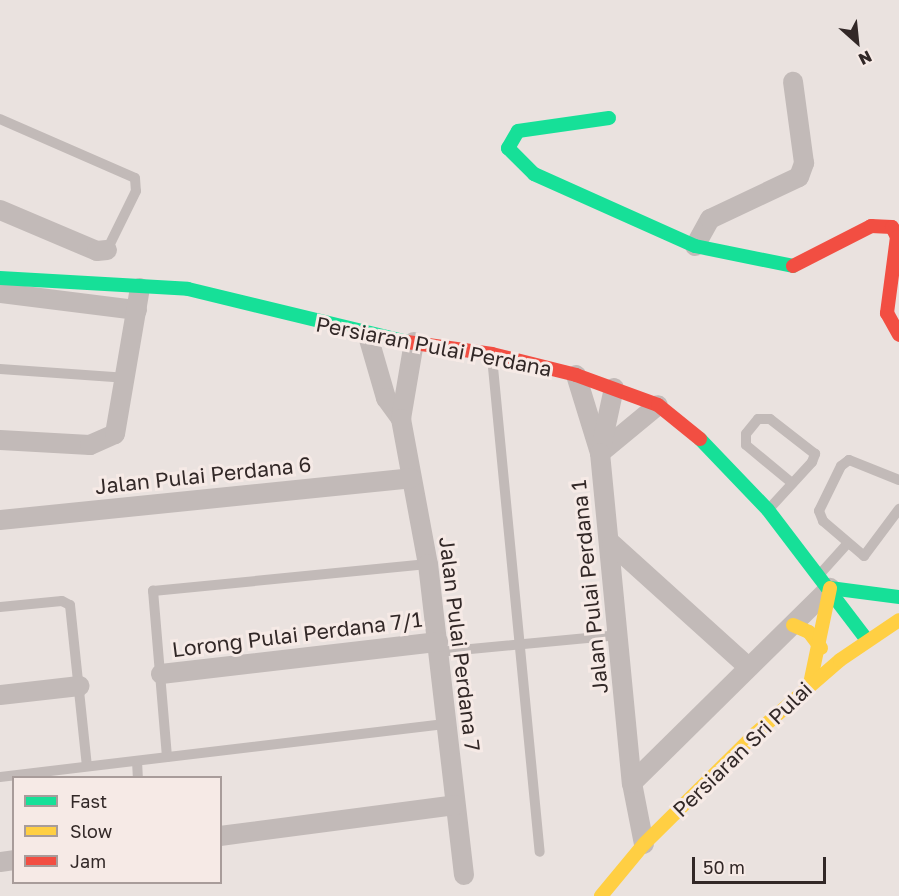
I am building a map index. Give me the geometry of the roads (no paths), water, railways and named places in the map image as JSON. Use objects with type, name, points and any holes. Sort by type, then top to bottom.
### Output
[{"type":"street","points":[[695,246],[710,219],[798,177],[804,163],[794,82]]},
{"type":"street","points":[[609,118],[518,131],[508,148],[534,174],[695,246],[800,267],[870,226],[892,227],[897,237],[887,313],[899,335]]},
{"type":"street","points":[[0,210],[97,251],[107,250]]},
{"type":"street","name":"Persiaran Pulai Perdana","points":[[0,278],[140,288],[188,289],[368,336],[492,354],[576,375],[658,405],[680,418],[768,510],[872,637]]},
{"type":"street","points":[[0,440],[103,442],[121,422],[140,288]]},
{"type":"street","points":[[0,293],[137,310]]},
{"type":"street","name":"Jalan Pulai Perdana 7","points":[[368,336],[386,398],[401,419]]},
{"type":"street","name":"Jalan Pulai Perdana 7","points":[[414,342],[401,419],[428,564],[464,875]]},
{"type":"street","points":[[576,375],[600,453],[658,405]]},
{"type":"street","name":"Jalan Pulai Perdana 1","points":[[614,388],[600,453],[612,544],[632,783],[644,844]]},
{"type":"street","name":"Jalan Pulai Perdana 6","points":[[0,520],[411,478]]},
{"type":"street","points":[[612,544],[748,666]]},
{"type":"street","points":[[825,581],[899,597]]},
{"type":"street","points":[[632,783],[748,666],[793,625],[825,581]]},
{"type":"street","points":[[810,684],[821,648],[825,581]]},
{"type":"street","name":"Persiaran Sri Pulai","points":[[606,894],[644,844],[810,684],[872,637],[899,620]]},
{"type":"street","points":[[793,625],[809,632],[821,648]]},
{"type":"street","name":"Lorong Pulai Perdana 7/1","points":[[161,674],[438,647]]},
{"type":"street","points":[[0,695],[79,686]]},
{"type":"street","points":[[222,836],[455,806]]},
{"type":"lane","points":[[0,119],[135,178],[136,191],[107,250]]},
{"type":"lane","points":[[492,354],[540,852]]},
{"type":"lane","points":[[0,369],[128,378]]},
{"type":"lane","points":[[768,510],[812,462],[811,446],[770,419],[758,419],[746,434],[746,445],[792,483]]},
{"type":"lane","points":[[899,480],[856,461],[841,466],[819,511],[858,554],[869,553],[899,509]]},
{"type":"lane","points":[[825,581],[847,544]]},
{"type":"lane","points":[[167,757],[153,591],[428,564]]},
{"type":"lane","points":[[0,607],[63,601],[70,605],[87,766]]},
{"type":"lane","points":[[438,647],[619,635]]},
{"type":"lane","points":[[872,637],[899,637]]},
{"type":"lane","points":[[0,777],[447,724]]},
{"type":"lane","points":[[137,761],[138,776]]}]
